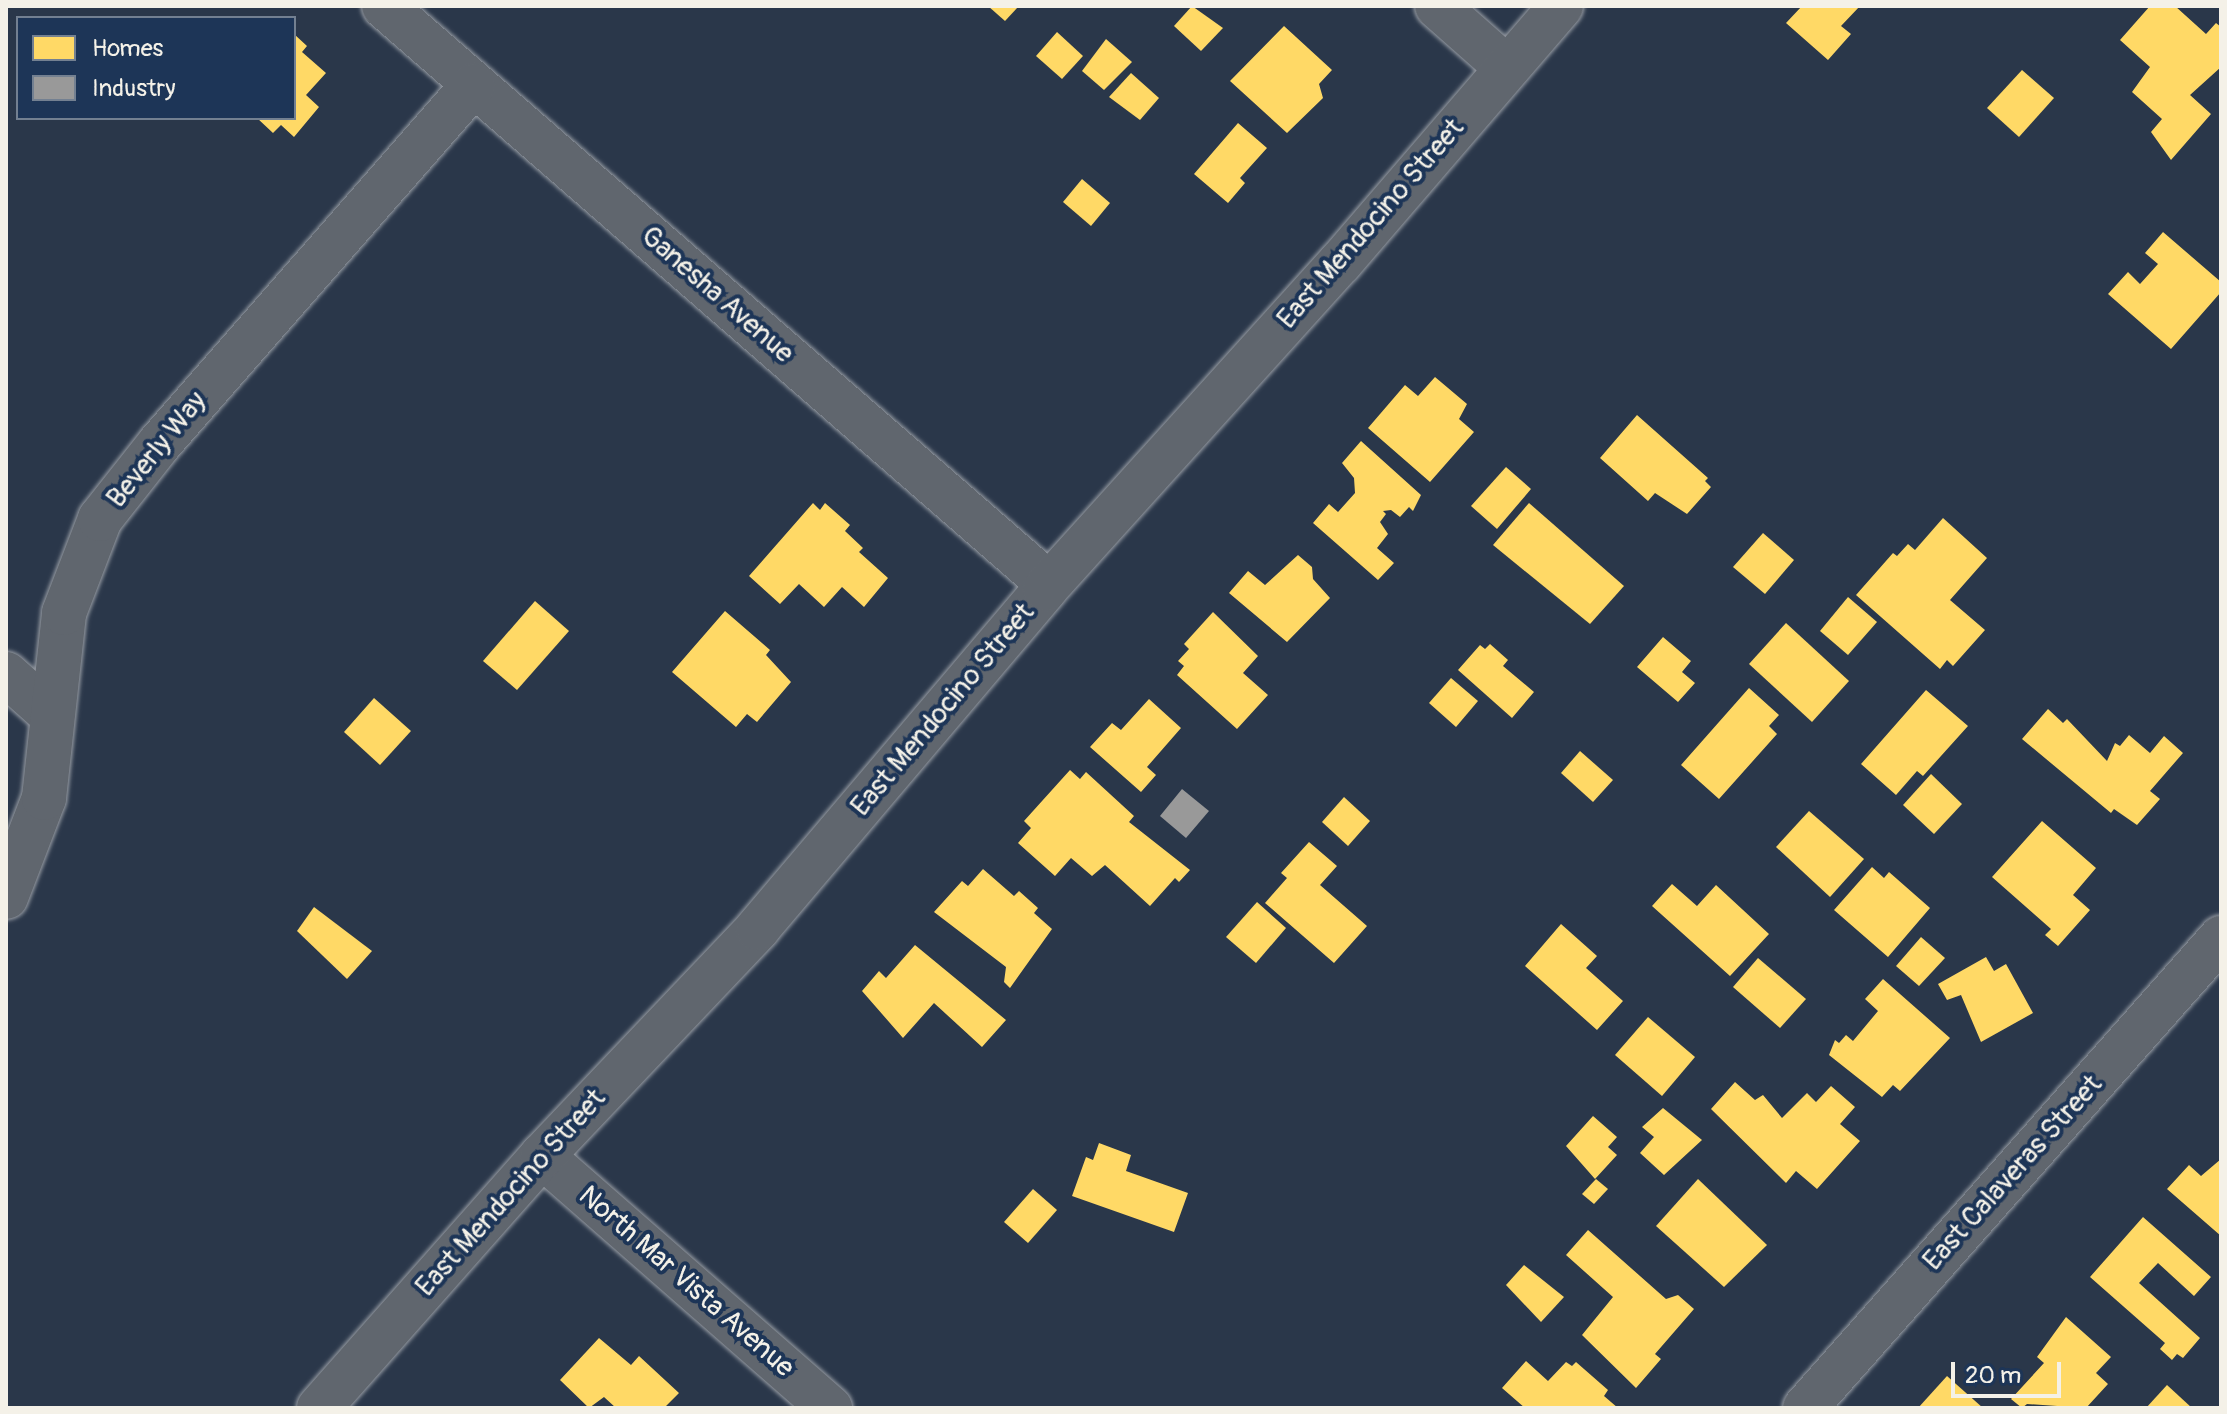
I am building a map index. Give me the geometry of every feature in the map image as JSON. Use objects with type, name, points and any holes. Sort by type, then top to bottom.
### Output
[{"type":"street","name":"Ganesha Avenue","points":[[384,6],[1049,584]]},
{"type":"street","points":[[1437,6],[1506,67]]},
{"type":"street","name":"East Mendocino Street","points":[[319,1408],[542,1156],[758,928],[1049,584],[1340,263],[1561,6]]},
{"type":"street","name":"Beverly Way","points":[[6,897],[44,798],[64,613],[100,519],[160,443],[473,86]]},
{"type":"street","points":[[6,674],[52,715]]},
{"type":"street","name":"East Calaveras Street","points":[[1805,1408],[2221,938]]},
{"type":"street","name":"North Mar Vista Avenue","points":[[542,1156],[830,1408]]},
{"type":"building: Homes","points":[[988,6],[1019,6],[1005,21]]},
{"type":"building: Homes","points":[[1192,6],[1223,28],[1201,51],[1174,26]]},
{"type":"building: Homes","points":[[1802,6],[1860,6],[1841,26],[1851,34],[1828,60],[1786,23]]},
{"type":"building: Homes","points":[[2150,6],[2175,6],[2206,34],[2216,23],[2221,27],[2221,67],[2190,95],[2211,114],[2171,160],[2151,132],[2162,119],[2132,92],[2150,67],[2120,40]]},
{"type":"building: Homes","points":[[1284,26],[1332,70],[1319,84],[1323,98],[1287,133],[1230,81]]},
{"type":"building: Homes","points":[[1057,32],[1083,56],[1062,79],[1036,56]]},
{"type":"building: Homes","points":[[296,36],[307,46],[302,52],[326,73],[306,95],[319,107],[294,137],[281,125],[273,133],[259,120],[296,120]]},
{"type":"building: Homes","points":[[1106,39],[1132,62],[1104,90],[1082,71]]},
{"type":"building: Homes","points":[[2022,70],[2054,98],[2019,137],[1987,108]]},
{"type":"building: Homes","points":[[1131,73],[1159,98],[1140,120],[1109,97]]},
{"type":"building: Homes","points":[[1238,123],[1267,148],[1240,178],[1245,183],[1228,203],[1194,174]]},
{"type":"building: Homes","points":[[1082,179],[1110,203],[1091,226],[1063,202]]},
{"type":"building: Homes","points":[[2163,232],[2221,282],[2221,292],[2171,349],[2108,294],[2128,272],[2140,284],[2158,264],[2145,253]]},
{"type":"building: Homes","points":[[1435,377],[1467,404],[1459,419],[1474,432],[1430,482],[1368,428],[1405,385],[1418,396]]},
{"type":"building: Homes","points":[[1637,415],[1708,478],[1705,481],[1711,487],[1687,514],[1655,493],[1648,501],[1600,458]]},
{"type":"building: Homes","points":[[1361,441],[1421,495],[1413,511],[1409,507],[1400,517],[1391,510],[1383,511],[1386,514],[1380,522],[1388,534],[1377,548],[1394,563],[1378,580],[1313,523],[1329,504],[1338,512],[1355,493],[1354,478],[1342,463]]},
{"type":"building: Homes","points":[[1506,467],[1531,489],[1497,529],[1471,506]]},
{"type":"building: Homes","points":[[813,503],[820,510],[825,503],[850,525],[845,531],[863,548],[859,552],[888,578],[864,607],[842,587],[824,607],[799,584],[780,604],[749,576]]},
{"type":"building: Homes","points":[[1529,503],[1624,586],[1590,624],[1493,545]]},
{"type":"building: Homes","points":[[1943,518],[1987,558],[1950,600],[1985,630],[1953,666],[1947,660],[1940,669],[1856,595],[1893,553],[1897,556],[1908,544],[1915,550]]},
{"type":"building: Homes","points":[[1763,533],[1794,560],[1765,594],[1733,567]]},
{"type":"building: Homes","points":[[1298,555],[1312,567],[1313,579],[1330,598],[1287,642],[1229,593],[1248,571],[1265,585]]},
{"type":"building: Homes","points":[[1848,597],[1877,622],[1848,655],[1820,631]]},
{"type":"building: Homes","points":[[535,601],[569,631],[517,690],[483,661]]},
{"type":"building: Homes","points":[[725,611],[770,650],[766,655],[791,682],[757,722],[747,714],[736,727],[672,672]]},
{"type":"building: Homes","points":[[1213,612],[1258,656],[1243,673],[1268,695],[1237,729],[1177,675],[1184,666],[1178,661],[1189,649],[1184,644]]},
{"type":"building: Homes","points":[[1786,623],[1849,681],[1812,722],[1749,664]]},
{"type":"building: Homes","points":[[1663,637],[1691,661],[1682,672],[1695,683],[1678,702],[1637,667]]},
{"type":"building: Homes","points":[[1490,644],[1508,660],[1503,666],[1534,692],[1512,718],[1458,670],[1480,645],[1485,649]]},
{"type":"building: Homes","points":[[1451,678],[1478,701],[1456,727],[1429,703]]},
{"type":"building: Homes","points":[[1749,688],[1779,715],[1769,726],[1777,734],[1719,799],[1681,765]]},
{"type":"building: Homes","points":[[1926,690],[1968,726],[1923,776],[1917,771],[1896,795],[1861,764]]},
{"type":"building: Homes","points":[[374,698],[411,731],[380,765],[344,732]]},
{"type":"building: Homes","points":[[1149,699],[1181,728],[1147,767],[1156,775],[1141,792],[1090,747],[1112,723],[1121,730]]},
{"type":"building: Homes","points":[[2048,709],[2063,723],[2067,719],[2107,761],[2115,743],[2120,746],[2129,735],[2150,753],[2164,736],[2183,753],[2150,791],[2160,799],[2137,825],[2114,809],[2111,813],[2022,739]]},
{"type":"building: Homes","points":[[1580,751],[1613,780],[1593,802],[1561,773]]},
{"type":"building: Homes","points":[[1070,770],[1080,779],[1086,772],[1134,816],[1129,822],[1190,870],[1179,882],[1175,878],[1150,906],[1105,865],[1092,876],[1071,858],[1055,876],[1018,843],[1031,828],[1024,821]]},
{"type":"building: Homes","points":[[1931,774],[1962,804],[1934,834],[1903,805]]},
{"type":"building: Homes","points":[[1344,797],[1370,821],[1348,846],[1322,822]]},
{"type":"building: Homes","points":[[1809,811],[1864,859],[1830,897],[1776,847]]},
{"type":"building: Homes","points":[[2042,821],[2096,868],[2073,895],[2090,910],[2058,946],[2045,935],[2051,929],[1992,877]]},
{"type":"building: Homes","points":[[1309,842],[1337,866],[1320,885],[1367,926],[1334,963],[1265,903],[1287,878],[1281,873]]},
{"type":"building: Homes","points":[[1872,867],[1884,878],[1889,872],[1930,908],[1888,957],[1834,910]]},
{"type":"building: Homes","points":[[983,869],[1014,896],[1019,891],[1038,908],[1034,913],[1052,929],[1010,988],[1004,982],[1006,967],[934,912],[962,881],[968,886]]},
{"type":"building: Homes","points":[[1672,884],[1697,906],[1716,885],[1769,934],[1730,976],[1652,906]]},
{"type":"building: Homes","points":[[1257,902],[1286,928],[1256,963],[1226,937]]},
{"type":"building: Homes","points":[[314,907],[372,951],[347,979],[297,931]]},
{"type":"building: Homes","points":[[1561,924],[1597,956],[1586,968],[1623,1001],[1597,1030],[1525,966]]},
{"type":"building: Homes","points":[[1921,937],[1945,958],[1919,986],[1896,966]]},
{"type":"building: Homes","points":[[915,945],[1006,1020],[982,1047],[934,1003],[903,1038],[862,991],[879,971],[886,978]]},
{"type":"building: Homes","points":[[1986,957],[1994,971],[2006,964],[2033,1013],[1981,1042],[1961,995],[1947,1000],[1938,984]]},
{"type":"building: Homes","points":[[1758,958],[1806,999],[1780,1028],[1733,987]]},
{"type":"building: Homes","points":[[1883,979],[1950,1038],[1900,1091],[1893,1085],[1882,1097],[1829,1055],[1835,1040],[1839,1043],[1846,1035],[1853,1041],[1878,1011],[1865,999]]},
{"type":"building: Homes","points":[[1648,1017],[1695,1057],[1662,1096],[1615,1055]]},
{"type":"building: Homes","points":[[1735,1082],[1755,1100],[1763,1095],[1782,1118],[1807,1093],[1816,1102],[1831,1086],[1855,1107],[1840,1124],[1860,1141],[1817,1189],[1796,1171],[1786,1183],[1711,1109]]},
{"type":"building: Homes","points":[[1663,1108],[1702,1140],[1664,1175],[1640,1153],[1654,1137],[1642,1127]]},
{"type":"building: Homes","points":[[1593,1116],[1617,1137],[1608,1147],[1617,1155],[1595,1179],[1566,1146]]},
{"type":"building: Homes","points":[[1099,1143],[1131,1155],[1126,1171],[1188,1193],[1174,1232],[1072,1196],[1086,1157],[1093,1160]]},
{"type":"building: Homes","points":[[2221,1159],[2221,1236],[2167,1189],[2189,1165],[2201,1176]]},
{"type":"building: Homes","points":[[1596,1179],[1608,1189],[1594,1204],[1582,1194]]},
{"type":"building: Homes","points":[[1698,1179],[1767,1245],[1724,1287],[1656,1226]]},
{"type":"building: Homes","points":[[1033,1189],[1057,1210],[1028,1243],[1004,1222]]},
{"type":"building: Homes","points":[[2143,1217],[2211,1277],[2194,1296],[2158,1263],[2139,1283],[2200,1338],[2183,1358],[2177,1354],[2172,1360],[2160,1349],[2165,1343],[2090,1277]]},
{"type":"building: Homes","points":[[1588,1230],[1666,1299],[1678,1295],[1694,1309],[1655,1354],[1661,1359],[1636,1388],[1582,1335],[1613,1297],[1566,1255]]},
{"type":"building: Homes","points":[[1524,1265],[1564,1297],[1541,1322],[1506,1285]]},
{"type":"building: Homes","points":[[2066,1317],[2111,1357],[2096,1373],[2108,1384],[2086,1408],[2027,1404],[2022,1408],[2011,1399],[2044,1363],[2037,1357]]},
{"type":"building: Homes","points":[[599,1338],[631,1365],[639,1356],[679,1393],[664,1408],[616,1408],[604,1397],[589,1408],[560,1380]]},
{"type":"building: Homes","points":[[1526,1361],[1548,1381],[1566,1362],[1572,1366],[1576,1362],[1608,1390],[1604,1396],[1618,1408],[1525,1408],[1502,1388]]},
{"type":"building: Homes","points":[[1947,1376],[1983,1408],[1918,1408]]},
{"type":"building: Homes","points":[[2167,1385],[2192,1408],[2146,1408]]},
{"type":"building: Industry","points":[[1182,789],[1209,811],[1186,838],[1160,816]]}]
